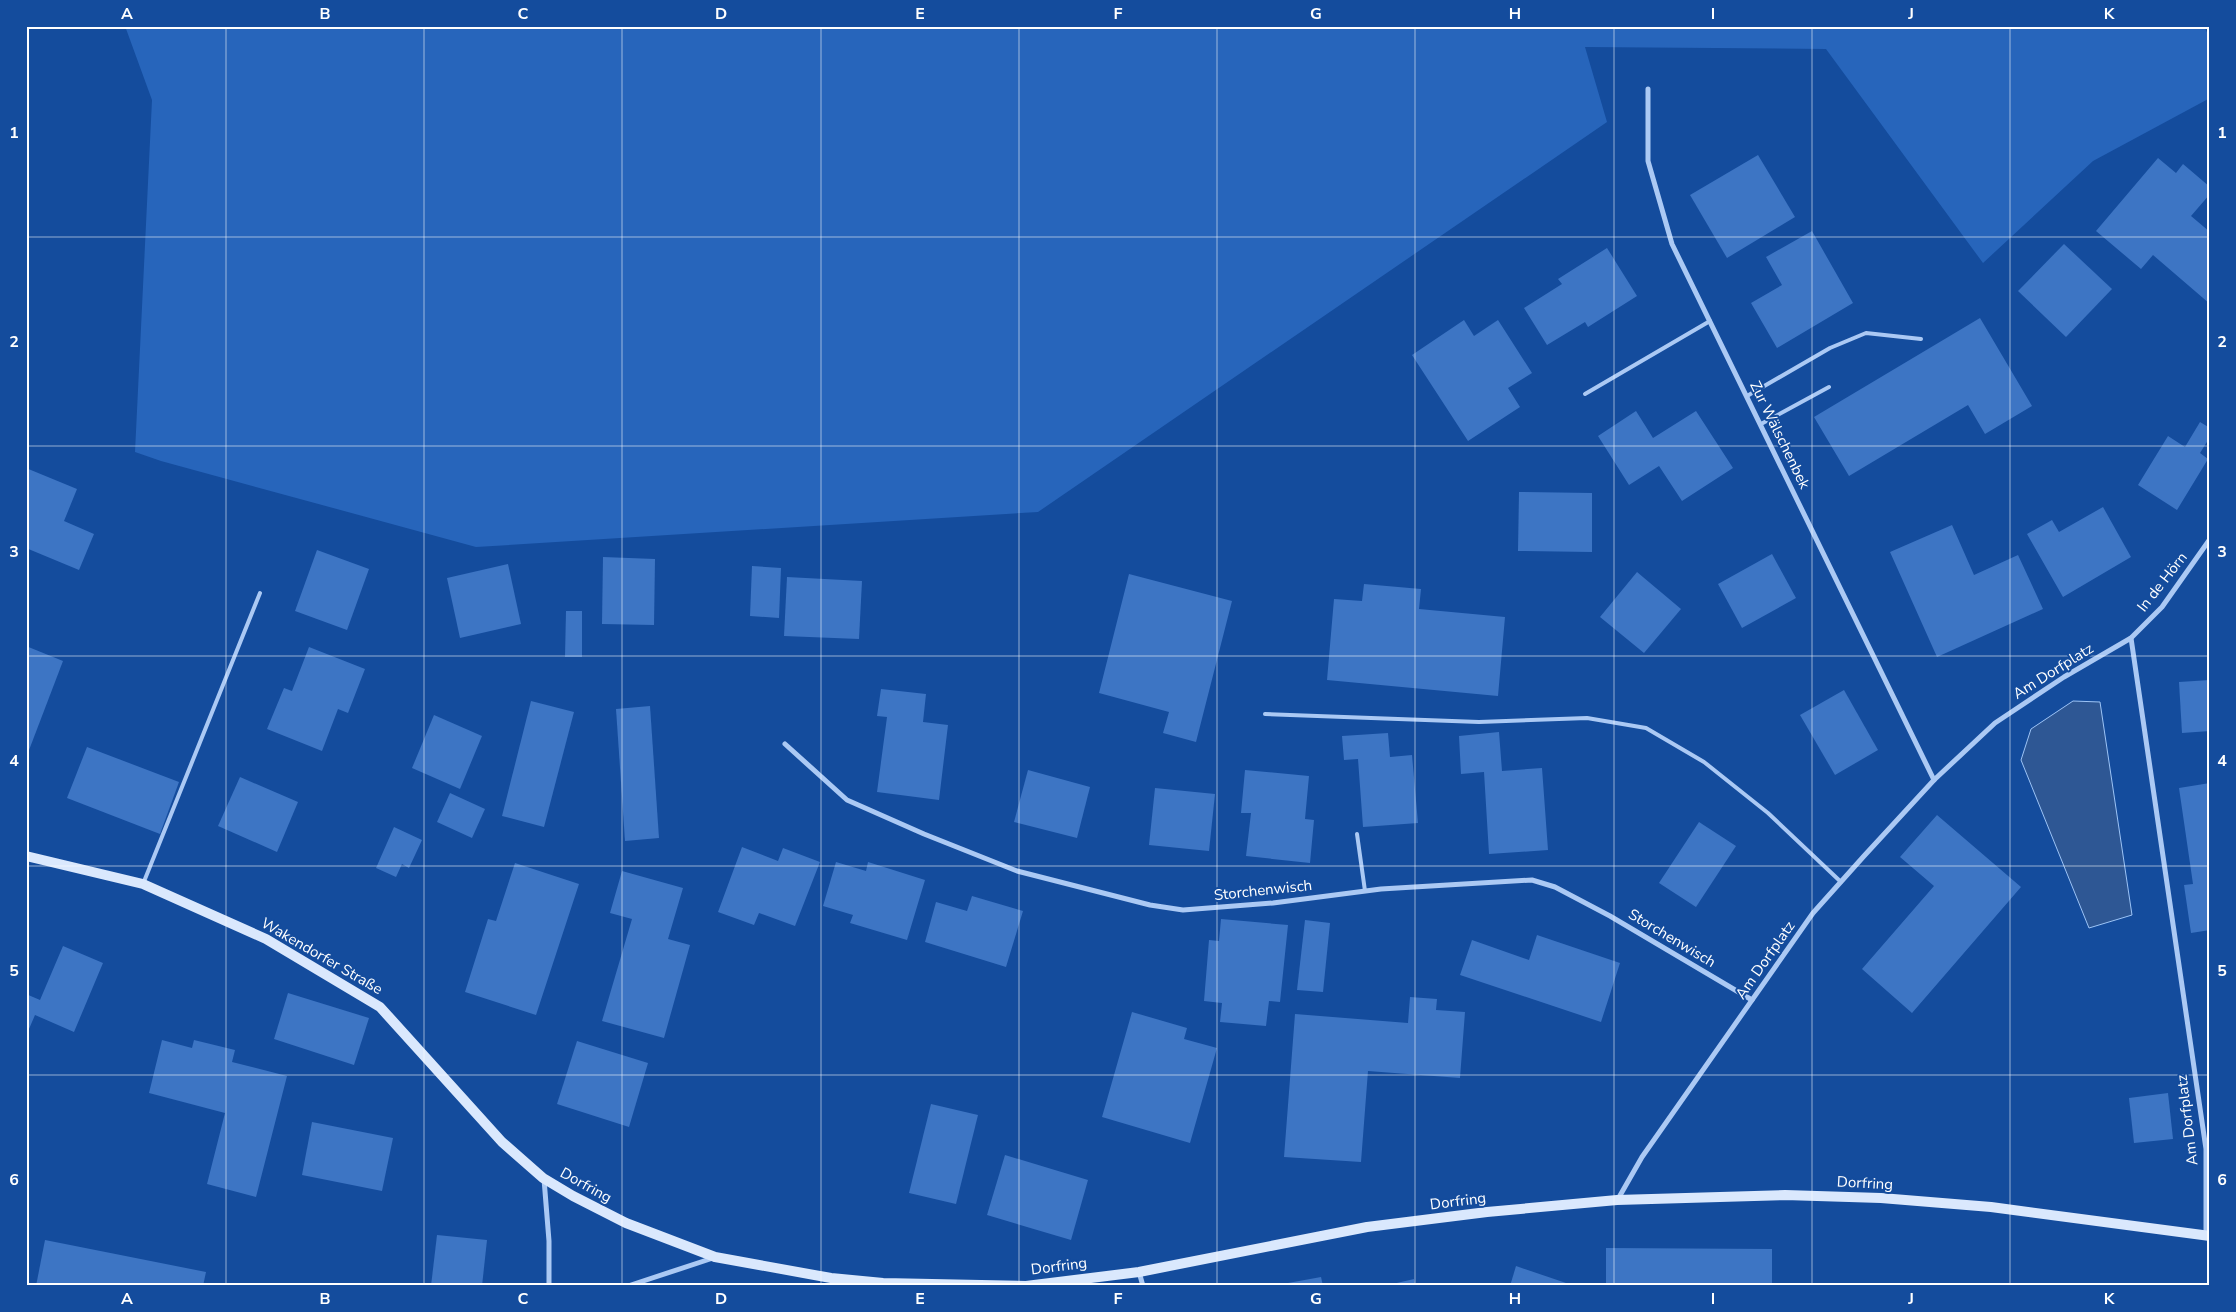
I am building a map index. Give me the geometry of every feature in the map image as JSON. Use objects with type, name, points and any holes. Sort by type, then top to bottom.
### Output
[{"type":"street","name":"Zur Wälschenbek","points":[[1648,89],[1648,161],[1672,244],[1934,780]]},
{"type":"street","name":"In de Hörn","points":[[2132,638],[2162,607],[2210,539]]},
{"type":"street","name":"Am Dorfplatz","points":[[1617,1200],[1642,1157],[1813,913],[1934,780],[1995,723],[2064,677],[2132,638],[2206,1149],[2208,1236]]},
{"type":"street","name":"Storchenwisch","points":[[785,744],[847,800],[924,834],[1017,871],[1142,903],[1183,910],[1273,903],[1365,891],[1532,880],[1555,887],[1610,916],[1752,1000]]},
{"type":"street","name":"Wakendorfer Straße","points":[[26,856],[143,884],[266,939],[380,1007],[502,1142],[544,1178]]},
{"type":"street","name":"Dorfring","points":[[544,1178],[626,1223],[715,1257],[831,1278],[883,1283],[1026,1286],[1139,1272],[1367,1227],[1487,1212],[1617,1200],[1785,1195],[1881,1198],[1991,1207],[2208,1236]]},
{"type":"street","name":"Dorfring","points":[[544,1178],[549,1241],[549,1286]]},
{"type":"street","name":"Dorfring","points":[[628,1286],[715,1257]]},
{"type":"street","points":[[1139,1272],[1143,1286]]},
{"type":"lane","points":[[1585,394],[1710,321]]},
{"type":"lane","points":[[1747,396],[1830,348],[1866,333],[1921,339]]},
{"type":"lane","points":[[1761,424],[1829,387]]},
{"type":"lane","points":[[143,884],[260,592]]},
{"type":"lane","points":[[1265,714],[1479,722],[1587,718],[1646,728],[1704,762],[1768,813],[1841,882]]},
{"type":"lane","points":[[1358,834],[1365,891]]},
{"type":"shaded area","points":[[125,26],[2204,26],[2210,39],[2210,98],[2093,161],[1983,263],[1826,49],[1585,47],[1607,122],[1038,512],[476,547],[161,461],[135,452],[152,100]]},
{"type":"shaded area","points":[[2073,701],[2100,702],[2132,915],[2089,928],[2021,760],[2031,729]]},
{"type":"building","points":[[1758,155],[1795,217],[1727,258],[1690,195]]},
{"type":"building","points":[[2158,158],[2176,173],[2183,164],[2210,187],[2210,194],[2191,216],[2210,232],[2210,304],[2153,255],[2141,269],[2096,231]]},
{"type":"building","points":[[1812,231],[1853,303],[1777,348],[1751,303],[1782,285],[1766,257]]},
{"type":"building","points":[[2064,244],[2112,289],[2066,337],[2018,291]]},
{"type":"building","points":[[1607,248],[1637,296],[1588,327],[1585,322],[1547,345],[1524,308],[1562,284],[1558,279]]},
{"type":"building","points":[[1980,318],[2032,406],[1985,434],[1968,405],[1849,476],[1814,417]]},
{"type":"building","points":[[1464,320],[1474,336],[1498,320],[1532,373],[1508,388],[1520,407],[1468,441],[1412,355]]},
{"type":"building","points":[[1636,411],[1653,438],[1696,411],[1733,468],[1682,501],[1659,466],[1629,485],[1598,436]]},
{"type":"building","points":[[2200,422],[2210,428],[2210,437],[2200,453],[2208,459],[2177,510],[2138,485],[2168,436],[2185,447]]},
{"type":"building","points":[[26,468],[77,489],[64,521],[94,534],[79,570],[26,548]]},
{"type":"building","points":[[1519,492],[1592,493],[1592,552],[1518,551]]},
{"type":"building","points":[[2103,507],[2131,557],[2063,597],[2027,534],[2052,520],[2059,532]]},
{"type":"building","points":[[1952,525],[1974,575],[2018,555],[2043,609],[1937,657],[1890,552]]},
{"type":"building","points":[[317,550],[369,569],[347,630],[295,611]]},
{"type":"building","points":[[1772,554],[1796,598],[1742,628],[1718,584]]},
{"type":"building","points":[[603,557],[655,559],[654,625],[602,624]]},
{"type":"building","points":[[508,564],[521,624],[460,638],[447,578]]},
{"type":"building","points":[[752,566],[781,568],[779,618],[750,616]]},
{"type":"building","points":[[1637,572],[1681,609],[1644,653],[1600,617]]},
{"type":"building","points":[[1129,574],[1232,601],[1196,742],[1163,733],[1169,712],[1099,693]]},
{"type":"building","points":[[787,577],[862,581],[859,639],[784,636]]},
{"type":"building","points":[[1364,584],[1421,589],[1419,609],[1505,617],[1498,696],[1327,680],[1334,599],[1362,601]]},
{"type":"building","points":[[566,611],[582,611],[582,657],[565,657]]},
{"type":"building","points":[[26,646],[63,661],[26,758]]},
{"type":"building","points":[[309,647],[365,669],[348,713],[338,709],[322,751],[267,729],[284,688],[292,691]]},
{"type":"building","points":[[2210,680],[2210,731],[2182,733],[2179,682]]},
{"type":"building","points":[[881,689],[926,694],[923,722],[948,725],[939,800],[877,792],[887,717],[877,716]]},
{"type":"building","points":[[1844,690],[1878,750],[1835,775],[1800,715]]},
{"type":"building","points":[[531,701],[574,712],[544,827],[502,816]]},
{"type":"building","points":[[650,706],[659,838],[625,841],[616,709]]},
{"type":"building","points":[[434,715],[482,736],[460,789],[412,768]]},
{"type":"building","points":[[1499,732],[1502,771],[1542,768],[1548,850],[1489,854],[1484,772],[1461,774],[1459,736]]},
{"type":"building","points":[[1388,733],[1390,757],[1412,755],[1418,823],[1363,827],[1358,759],[1344,760],[1342,736]]},
{"type":"building","points":[[87,747],[179,782],[160,834],[67,798]]},
{"type":"building","points":[[1028,770],[1090,787],[1077,838],[1014,822]]},
{"type":"building","points":[[1245,770],[1309,776],[1305,819],[1314,820],[1310,863],[1246,856],[1251,813],[1241,813]]},
{"type":"building","points":[[240,777],[298,802],[277,852],[218,826]]},
{"type":"building","points":[[2210,783],[2210,930],[2191,933],[2184,885],[2193,884],[2179,788]]},
{"type":"building","points":[[1155,788],[1215,794],[1209,851],[1149,845]]},
{"type":"building","points":[[450,793],[485,809],[472,838],[437,822]]},
{"type":"building","points":[[1937,815],[2021,887],[1912,1013],[1862,969],[1934,886],[1900,857]]},
{"type":"building","points":[[1699,822],[1736,846],[1696,907],[1659,883]]},
{"type":"building","points":[[394,827],[422,840],[409,868],[402,864],[396,877],[376,868]]},
{"type":"building","points":[[742,847],[778,861],[783,848],[820,862],[795,926],[759,913],[754,925],[718,912]]},
{"type":"building","points":[[836,862],[866,871],[868,862],[925,880],[907,940],[850,923],[853,915],[823,906]]},
{"type":"building","points":[[515,863],[579,884],[536,1015],[465,992],[488,919],[496,921]]},
{"type":"building","points":[[622,871],[683,888],[668,939],[690,945],[664,1038],[602,1021],[632,919],[610,913]]},
{"type":"building","points":[[972,896],[1023,911],[1006,967],[925,942],[936,902],[967,911]]},
{"type":"building","points":[[1221,919],[1288,925],[1280,1002],[1269,1001],[1266,1026],[1220,1022],[1222,1003],[1204,1001],[1209,940],[1219,941]]},
{"type":"building","points":[[1305,920],[1330,923],[1323,992],[1297,990]]},
{"type":"building","points":[[1537,935],[1620,963],[1601,1022],[1460,975],[1472,940],[1529,960]]},
{"type":"building","points":[[63,946],[103,963],[74,1032],[35,1015],[26,1036],[26,994],[40,1000]]},
{"type":"building","points":[[288,993],[369,1018],[354,1065],[274,1039]]},
{"type":"building","points":[[1410,997],[1437,999],[1436,1010],[1465,1012],[1460,1078],[1368,1071],[1361,1162],[1284,1157],[1295,1014],[1408,1023]]},
{"type":"building","points":[[1132,1012],[1187,1028],[1184,1039],[1217,1048],[1190,1143],[1102,1117]]},
{"type":"building","points":[[162,1040],[192,1048],[194,1040],[235,1050],[232,1062],[287,1076],[256,1197],[207,1184],[225,1113],[149,1093]]},
{"type":"building","points":[[577,1041],[648,1063],[629,1127],[557,1104]]},
{"type":"building","points":[[2168,1093],[2173,1139],[2134,1143],[2129,1098]]},
{"type":"building","points":[[931,1104],[978,1115],[956,1204],[909,1193]]},
{"type":"building","points":[[312,1122],[393,1138],[382,1191],[302,1175]]},
{"type":"building","points":[[1005,1155],[1088,1180],[1071,1240],[987,1215]]},
{"type":"building","points":[[437,1235],[487,1240],[482,1286],[431,1286]]},
{"type":"building","points":[[45,1240],[206,1272],[203,1286],[36,1286]]},
{"type":"building","points":[[1606,1248],[1772,1249],[1772,1286],[1606,1286]]},
{"type":"building","points":[[1516,1266],[1566,1283],[1565,1286],[1510,1286]]},
{"type":"building","points":[[1321,1277],[1323,1286],[1277,1286],[1277,1285]]},
{"type":"building","points":[[1414,1279],[1415,1286],[1388,1286],[1388,1285]]}]
